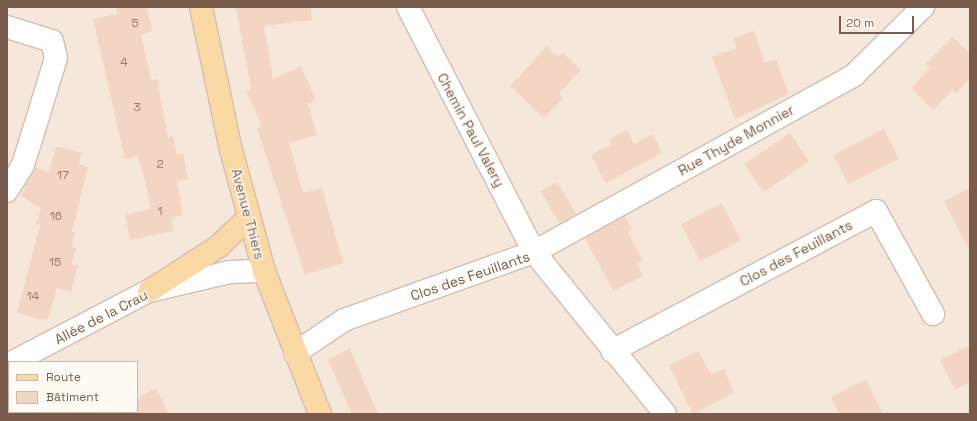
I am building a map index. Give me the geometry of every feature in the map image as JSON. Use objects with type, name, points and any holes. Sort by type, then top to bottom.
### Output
[{"type":"main road","name":"Avenue Thiers","points":[[201,7],[231,150],[264,271],[320,414]]},
{"type":"main road","points":[[149,291],[219,246],[250,217]]},
{"type":"street","name":"Chemin Paul Valery","points":[[408,7],[534,252]]},
{"type":"street","name":"Rue Thyde Monnier","points":[[534,252],[854,75],[923,7]]},
{"type":"street","points":[[7,27],[52,41],[56,58],[23,165],[7,191]]},
{"type":"street","name":"Clos des Feuillants","points":[[612,351],[876,211],[933,314]]},
{"type":"street","name":"Clos des Feuillants","points":[[295,353],[344,320],[534,252],[612,351],[665,414]]},
{"type":"street","name":"Allée de la Crau","points":[[10,359],[149,291],[230,272],[264,271]]},
{"type":"shaded area","points":[[7,7],[970,7],[970,414],[7,414]]},
{"type":"building","points":[[116,7],[147,7],[152,31],[141,34],[151,80],[157,79],[168,138],[173,136],[177,155],[183,153],[188,179],[177,181],[183,215],[171,218],[174,231],[130,240],[125,215],[150,209],[147,188],[138,156],[125,159],[93,19],[117,14]]},
{"type":"building","points":[[236,7],[311,7],[312,20],[264,26],[273,79],[301,66],[316,100],[308,104],[317,135],[289,143],[303,193],[322,188],[343,263],[305,275],[257,128],[262,126],[246,91],[251,89]]},
{"type":"building","points":[[754,31],[765,63],[776,59],[789,94],[735,119],[712,57],[737,48],[733,38]]},
{"type":"building","points":[[953,37],[970,53],[970,79],[956,93],[952,90],[933,110],[911,88],[930,68],[926,64]]},
{"type":"building","points":[[547,46],[558,57],[562,52],[581,70],[559,93],[564,98],[544,118],[510,86]]},
{"type":"building","points":[[884,129],[899,158],[848,184],[833,155]]},
{"type":"building","points":[[627,130],[634,144],[653,134],[662,153],[606,183],[591,155],[612,144],[609,139]]},
{"type":"building","points":[[790,133],[809,161],[763,192],[744,164]]},
{"type":"building","points":[[56,146],[82,153],[79,164],[88,167],[72,232],[75,232],[72,247],[76,248],[72,264],[78,265],[71,292],[57,288],[48,319],[39,319],[17,313],[40,225],[36,224],[41,208],[20,196],[35,168],[49,172]]},
{"type":"building","points":[[557,182],[576,214],[560,224],[541,192]]},
{"type":"building","points":[[970,187],[970,252],[944,202]]},
{"type":"building","points":[[722,203],[741,240],[700,261],[681,224]]},
{"type":"building","points":[[625,216],[632,229],[628,232],[643,261],[637,264],[643,276],[613,291],[585,238]]},
{"type":"building","points":[[970,345],[970,382],[955,390],[940,360]]},
{"type":"building","points":[[350,348],[378,414],[352,414],[328,360]]},
{"type":"building","points":[[698,351],[711,374],[724,369],[734,393],[693,414],[669,365]]},
{"type":"building","points":[[866,379],[883,414],[839,414],[831,397]]},
{"type":"building","points":[[156,388],[169,414],[137,414],[138,397]]}]
